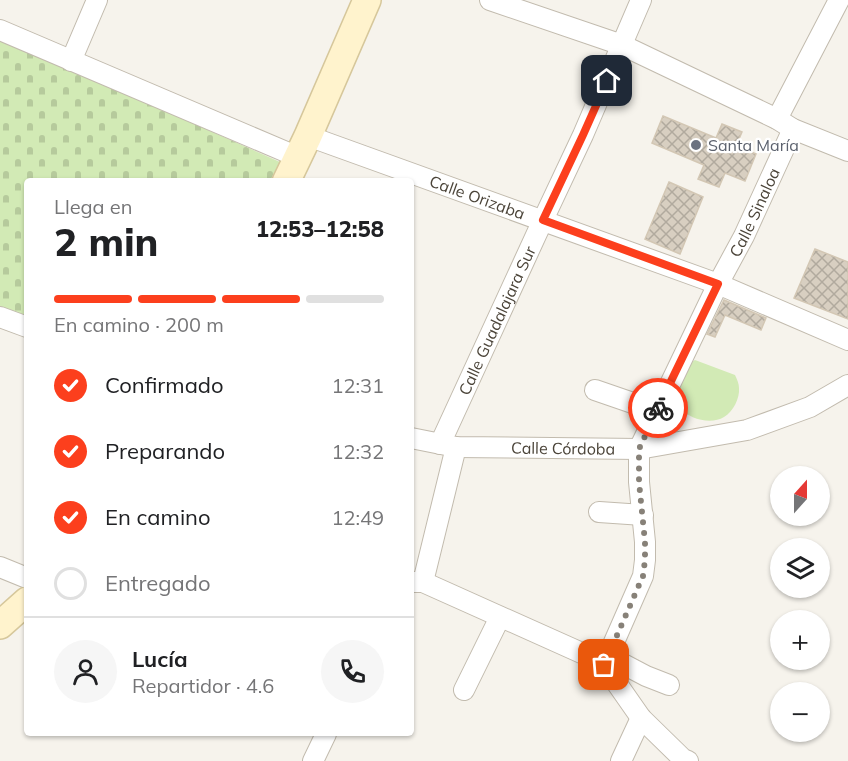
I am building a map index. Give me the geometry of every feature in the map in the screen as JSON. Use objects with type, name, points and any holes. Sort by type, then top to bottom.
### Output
[{"type":"street","points":[[71,61],[97,0]]},
{"type":"street","points":[[288,178],[367,0]]},
{"type":"street","points":[[490,0],[622,45],[785,124],[848,151]]},
{"type":"street","name":"Calle Guadalajara Sur","points":[[417,582],[448,445],[543,220],[583,135],[641,0]]},
{"type":"street","name":"Calle Sinaloa","points":[[606,661],[643,576],[645,542],[639,482],[639,449],[718,284],[744,236],[785,124],[839,0]]},
{"type":"street","name":"Calle Orizaba","points":[[0,30],[71,61],[303,147],[405,178]]},
{"type":"street","name":"Calle Orizaba","points":[[414,181],[543,220],[718,284],[848,340]]},
{"type":"street","points":[[1,320],[24,326]]},
{"type":"street","name":"Calle Córdoba","points":[[414,439],[448,445],[639,449],[747,430],[810,407],[848,385]]},
{"type":"street","points":[[595,390],[656,411]]},
{"type":"street","points":[[599,512],[643,515]]},
{"type":"street","points":[[0,567],[24,577]]},
{"type":"street","points":[[417,582],[582,653],[669,685]]},
{"type":"street","points":[[0,625],[24,604]]},
{"type":"street","points":[[464,690],[500,617]]},
{"type":"street","points":[[606,661],[641,718],[685,760]]},
{"type":"street","points":[[621,761],[641,718]]},
{"type":"street","points":[[312,761],[325,736]]},
{"type":"green space","points":[[0,38],[280,162],[272,178],[24,178],[24,317],[0,308]]},
{"type":"green space","points":[[695,360],[735,375],[739,385],[737,400],[724,417],[713,421],[701,420],[684,412],[678,406],[673,390],[690,363]]},
{"type":"building","name":"Santa María","points":[[663,116],[716,138],[722,124],[742,132],[736,146],[756,154],[745,181],[725,173],[719,187],[698,179],[704,165],[652,143]]},
{"type":"building","points":[[669,182],[703,197],[680,254],[645,239]]},
{"type":"building","points":[[815,249],[848,262],[848,319],[794,298]]},
{"type":"building","points":[[724,300],[766,318],[761,330],[725,315],[715,337],[707,334]]},
{"type":"way so far","points":[[604,665],[643,576],[645,542],[639,482],[639,449],[658,408]]},
{"type":"place","name":"Santa María","points":[[696,145]]},
{"type":"route","points":[[607,81],[543,220],[718,284],[658,408]]}]
